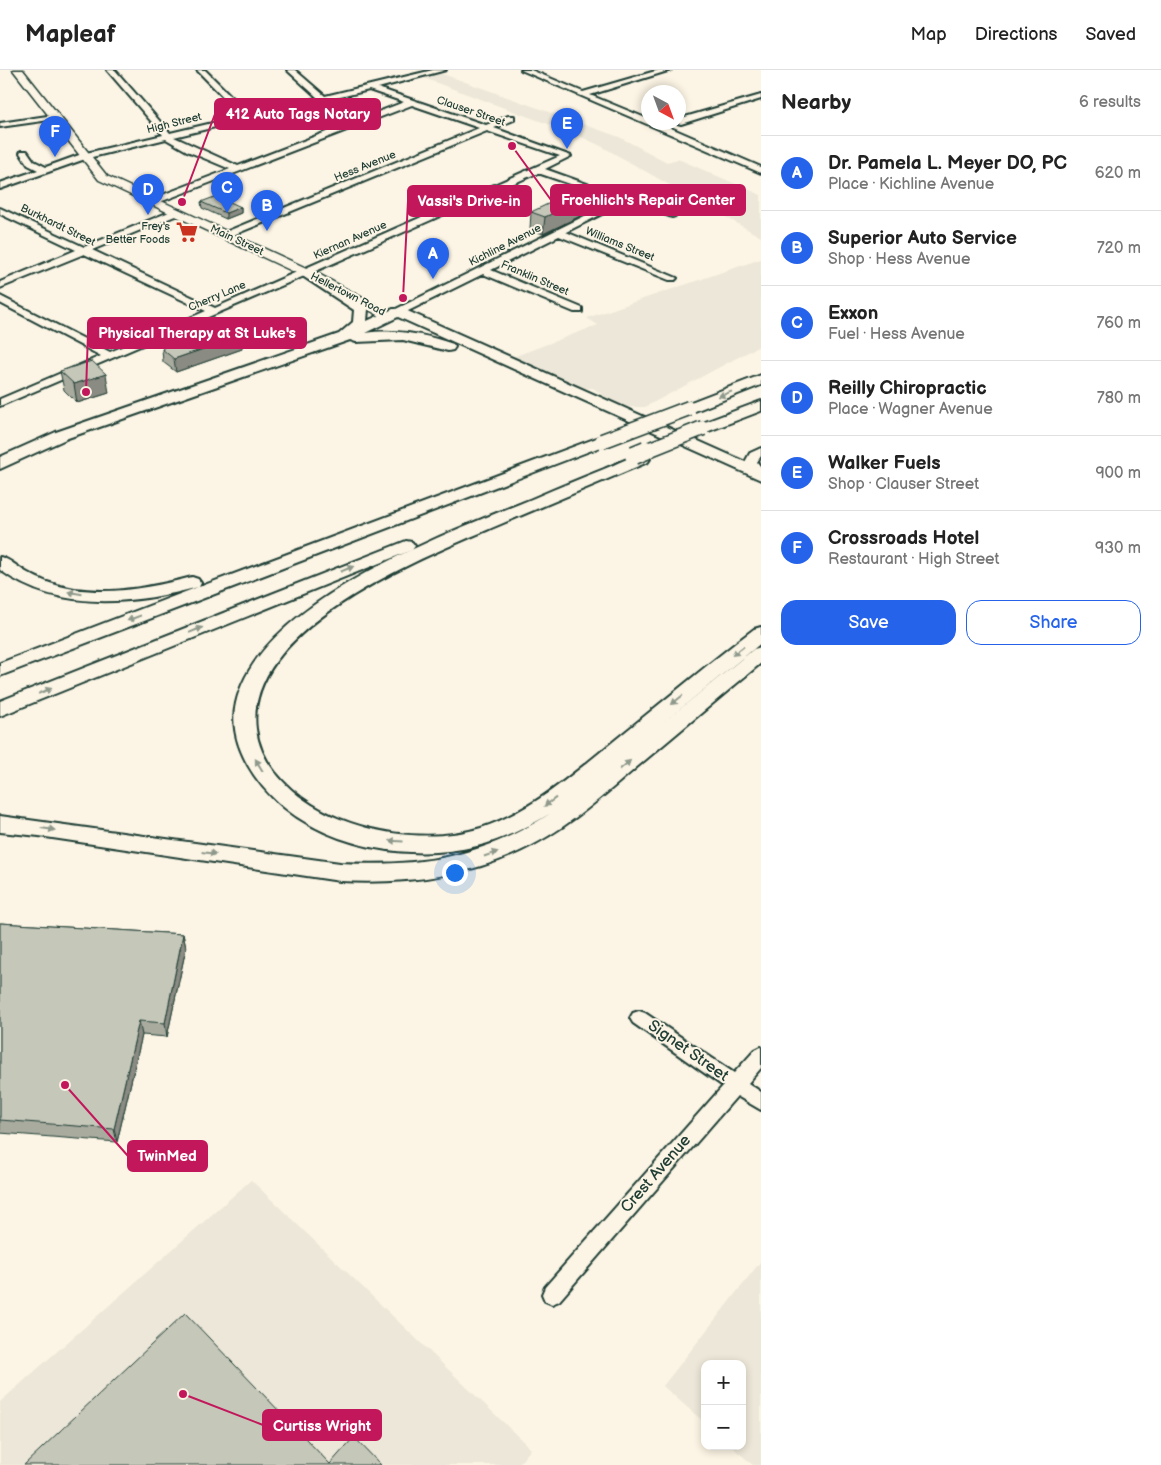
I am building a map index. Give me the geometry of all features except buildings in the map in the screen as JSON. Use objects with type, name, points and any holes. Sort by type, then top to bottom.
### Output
[{"type":"highway","points":[[306,272],[354,302],[360,309],[360,323],[345,339]]},
{"type":"highway","points":[[0,480],[17,464],[46,448],[345,339],[396,315]]},
{"type":"highway","name":"Hellertown Road","points":[[396,315],[464,352],[699,458],[761,489]]},
{"type":"highway","name":"Hellertown Road","points":[[396,315],[761,474]]},
{"type":"highway","points":[[0,464],[62,435],[345,339],[404,335],[424,338],[464,352]]},
{"type":"highway","points":[[0,670],[284,560],[761,380]]},
{"type":"highway","points":[[761,406],[703,428],[496,520],[398,564],[353,588],[304,622],[270,654],[246,702],[244,719],[246,736],[251,752],[261,771],[273,784],[302,808],[321,820],[364,837],[387,841],[412,842],[465,839],[487,835],[507,827],[548,804],[761,632]]},
{"type":"highway","points":[[0,562],[22,578],[65,592],[104,596],[137,595],[164,590],[187,585],[354,530],[483,481],[572,452]]},
{"type":"highway","points":[[0,709],[638,457]]},
{"type":"highway","points":[[0,824],[47,829],[340,872],[394,873],[449,866],[496,852],[548,825],[593,792],[761,653]]},
{"type":"main road","name":"Main Street","points":[[18,70],[103,178],[306,272]]},
{"type":"main road","name":"Hellertown Road","points":[[306,272],[396,315]]},
{"type":"street","points":[[111,70],[169,136],[190,149],[237,169]]},
{"type":"street","points":[[201,70],[247,117]]},
{"type":"street","points":[[290,70],[322,98]]},
{"type":"street","name":"High Street","points":[[0,186],[84,156],[440,70]]},
{"type":"street","points":[[525,70],[641,119]]},
{"type":"street","points":[[583,94],[667,70]]},
{"type":"street","name":"Clauser Street","points":[[368,86],[567,156]]},
{"type":"street","points":[[686,120],[761,97]]},
{"type":"street","points":[[152,202],[412,102]]},
{"type":"street","points":[[0,125],[54,117]]},
{"type":"street","name":"Hess Avenue","points":[[226,235],[512,118]]},
{"type":"street","points":[[665,130],[761,170]]},
{"type":"street","points":[[24,153],[31,163],[45,170]]},
{"type":"street","name":"Kiernan Avenue","points":[[306,272],[567,156]]},
{"type":"street","points":[[534,171],[542,172],[624,200],[627,198],[672,214]]},
{"type":"street","points":[[0,177],[11,182]]},
{"type":"street","name":"Kichline Avenue","points":[[396,315],[624,200]]},
{"type":"street","name":"Burkhardt Street","points":[[0,212],[214,311]]},
{"type":"street","points":[[0,285],[177,212]]},
{"type":"street","name":"Williams Street","points":[[558,232],[672,278]]},
{"type":"street","name":"Franklin Street","points":[[483,270],[578,310]]},
{"type":"street","name":"Cherry Lane","points":[[0,403],[306,272]]},
{"type":"street","points":[[0,299],[109,356]]},
{"type":"street","points":[[761,451],[754,455],[751,462],[761,474]]},
{"type":"street","name":"Signet Street","points":[[639,1018],[761,1102]]},
{"type":"street","name":"Crest Avenue","points":[[552,1294],[761,1055]]},
{"type":"shaded area","points":[[440,73],[619,137],[667,162],[678,159],[761,195],[761,237],[601,146],[575,134],[421,77]]},
{"type":"shaded area","points":[[761,259],[761,345],[645,407],[627,407],[611,401],[593,388],[584,388],[513,357],[598,325],[587,318]]},
{"type":"shaded area","points":[[251,1180],[531,1449],[518,1465],[0,1465],[0,1402]]},
{"type":"shaded area","points":[[761,1261],[761,1465],[753,1465],[736,1450],[746,1450],[746,1360],[701,1360],[701,1419],[663,1386]]},
{"type":"place","name":"Froehlich's Repair Center","points":[[512,146]]},
{"type":"place","name":"Walker Fuels","points":[[567,149]]},
{"type":"place","name":"Crossroads Hotel","points":[[55,157]]},
{"type":"place","name":"412 Auto Tags Notary","points":[[182,202]]},
{"type":"place","name":"Exxon","points":[[227,213]]},
{"type":"place","name":"Reilly Chiropractic","points":[[148,215]]},
{"type":"place","name":"Superior Auto Service","points":[[267,231]]},
{"type":"place","name":"Frey's Better Foods","points":[[187,232]]},
{"type":"place","name":"Dr. Pamela L. Meyer DO, PC","points":[[433,279]]},
{"type":"place","name":"Vassi's Drive-in","points":[[403,298]]},
{"type":"place","name":"Physical Therapy at St Luke's","points":[[86,392]]},
{"type":"place","name":"TwinMed","points":[[65,1085]]},
{"type":"place","name":"Curtiss Wright","points":[[183,1394]]}]
